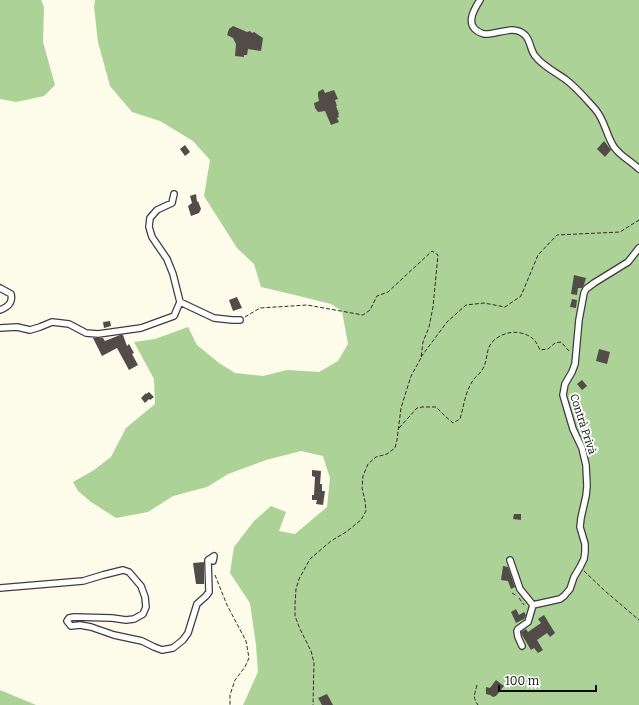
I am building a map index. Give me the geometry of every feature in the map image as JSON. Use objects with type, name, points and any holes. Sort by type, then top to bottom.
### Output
[{"type":"street","points":[[480,0],[472,16],[472,24],[476,31],[485,34],[512,30],[525,36],[528,39],[536,58],[566,80],[594,108],[603,120],[611,142],[617,151],[633,162],[639,169]]},
{"type":"street","points":[[0,328],[17,327],[30,330],[52,322],[68,324],[86,333],[98,334],[141,328],[174,316],[180,302],[173,274],[167,259],[152,237],[149,227],[150,218],[157,210],[172,203],[174,194]]},
{"type":"street","name":"Contrà Privà","points":[[533,605],[564,596],[570,589],[574,577],[584,558],[585,552],[585,544],[580,527],[587,486],[586,465],[582,448],[573,429],[563,399],[565,384],[575,364],[579,320],[583,299],[586,289],[628,262],[639,248]]},
{"type":"street","points":[[0,288],[11,294],[12,299],[10,304],[0,310]]},
{"type":"street","points":[[180,302],[214,318],[240,320]]},
{"type":"street","points":[[0,588],[82,581],[123,570],[129,572],[141,586],[145,597],[146,607],[143,614],[134,619],[126,620],[74,616],[69,618],[67,622],[71,626],[80,625],[91,627],[142,642],[162,650],[173,648],[183,640],[188,633],[197,604],[209,592],[208,560],[214,556],[213,561]]},
{"type":"street","points":[[510,560],[520,588],[533,605],[528,622],[517,632],[522,646]]},
{"type":"path","points":[[313,705],[314,663],[311,650],[295,616],[296,589],[299,579],[310,559],[331,541],[346,532],[361,520],[366,511],[362,488],[363,476],[368,464],[376,457],[387,454],[394,448],[397,440],[402,404],[411,376],[421,358],[447,322],[466,305],[484,303],[505,307],[521,296],[538,254],[557,235],[620,232],[639,220]]},
{"type":"path","points":[[240,320],[260,308],[307,305],[363,315],[370,310],[377,296],[388,292],[432,251],[438,255],[436,284],[429,327],[423,342],[421,358]]},
{"type":"path","points":[[398,428],[417,408],[422,407],[436,408],[444,416],[454,422],[460,419],[465,398],[474,378],[482,371],[486,363],[490,346],[497,339],[506,334],[515,332],[529,335],[536,341],[540,350],[548,349],[555,343],[562,342],[570,351]]},
{"type":"path","points":[[580,567],[639,620]]},
{"type":"path","points":[[214,572],[227,605],[246,641],[249,658],[245,667],[235,680],[230,695],[230,705]]},
{"type":"path","points":[[477,685],[474,697],[478,705]]},
{"type":"green space","points":[[0,0],[41,0],[44,7],[43,42],[55,85],[44,96],[16,102],[0,99]]},
{"type":"green space","points":[[95,0],[639,0],[639,705],[243,705],[258,672],[250,603],[230,573],[234,547],[254,521],[271,506],[286,512],[279,531],[295,534],[327,507],[330,478],[323,456],[301,451],[266,460],[228,474],[207,487],[173,496],[148,512],[116,518],[91,502],[78,491],[73,482],[94,470],[111,457],[126,428],[155,404],[154,379],[134,342],[155,339],[188,327],[197,345],[219,363],[235,373],[263,376],[287,370],[319,372],[338,361],[348,344],[342,311],[331,304],[261,287],[254,264],[237,248],[204,196],[210,160],[193,141],[160,121],[132,112],[110,86],[98,42],[94,7]]},
{"type":"green space","points":[[0,690],[36,705],[0,705]]},
{"type":"building","points":[[233,26],[247,32],[254,32],[263,38],[261,51],[248,49],[247,55],[244,55],[244,57],[235,56],[236,44],[233,38],[227,35],[229,29]]},
{"type":"building","points":[[323,89],[325,93],[334,90],[338,99],[335,100],[339,114],[339,117],[337,118],[339,122],[331,125],[325,111],[318,112],[315,108],[314,103],[319,101],[318,92]]},
{"type":"building","points":[[604,141],[611,150],[605,157],[597,149]]},
{"type":"building","points":[[185,145],[190,152],[185,156],[180,149]]},
{"type":"building","points":[[196,194],[197,202],[198,201],[201,209],[199,213],[191,216],[188,206],[192,203],[190,196]]},
{"type":"building","points":[[574,275],[586,278],[582,288],[578,288],[577,295],[571,294]]},
{"type":"building","points":[[237,297],[242,308],[233,311],[229,300]]},
{"type":"building","points":[[572,299],[577,300],[576,308],[570,307]]},
{"type":"building","points":[[110,321],[111,326],[104,328],[103,322]]},
{"type":"building","points":[[123,335],[127,346],[129,344],[138,365],[129,370],[117,348],[102,356],[93,338],[103,338],[105,341]]},
{"type":"building","points":[[599,349],[610,352],[607,364],[596,361]]},
{"type":"building","points":[[582,380],[587,386],[582,390],[577,384]]},
{"type":"building","points":[[149,392],[154,397],[145,403],[141,398]]},
{"type":"building","points":[[312,470],[321,471],[320,484],[322,484],[322,491],[325,491],[323,505],[316,504],[317,500],[312,500],[312,495],[314,495],[315,477],[312,476]]},
{"type":"building","points":[[514,514],[521,514],[521,520],[513,519]]},
{"type":"building","points":[[204,562],[204,584],[196,584],[193,563]]},
{"type":"building","points":[[503,566],[508,567],[515,587],[511,589],[508,581],[501,580]]},
{"type":"building","points":[[516,609],[519,615],[524,612],[526,615],[524,619],[516,623],[511,612]]},
{"type":"building","points":[[544,615],[555,633],[550,637],[547,633],[537,640],[543,650],[538,653],[534,648],[531,650],[521,632],[526,629],[528,632],[541,623],[538,619]]},
{"type":"building","points":[[496,680],[504,686],[496,696],[493,697],[486,694],[486,687],[490,688]]},
{"type":"building","points":[[327,694],[333,705],[322,705],[318,698]]}]
